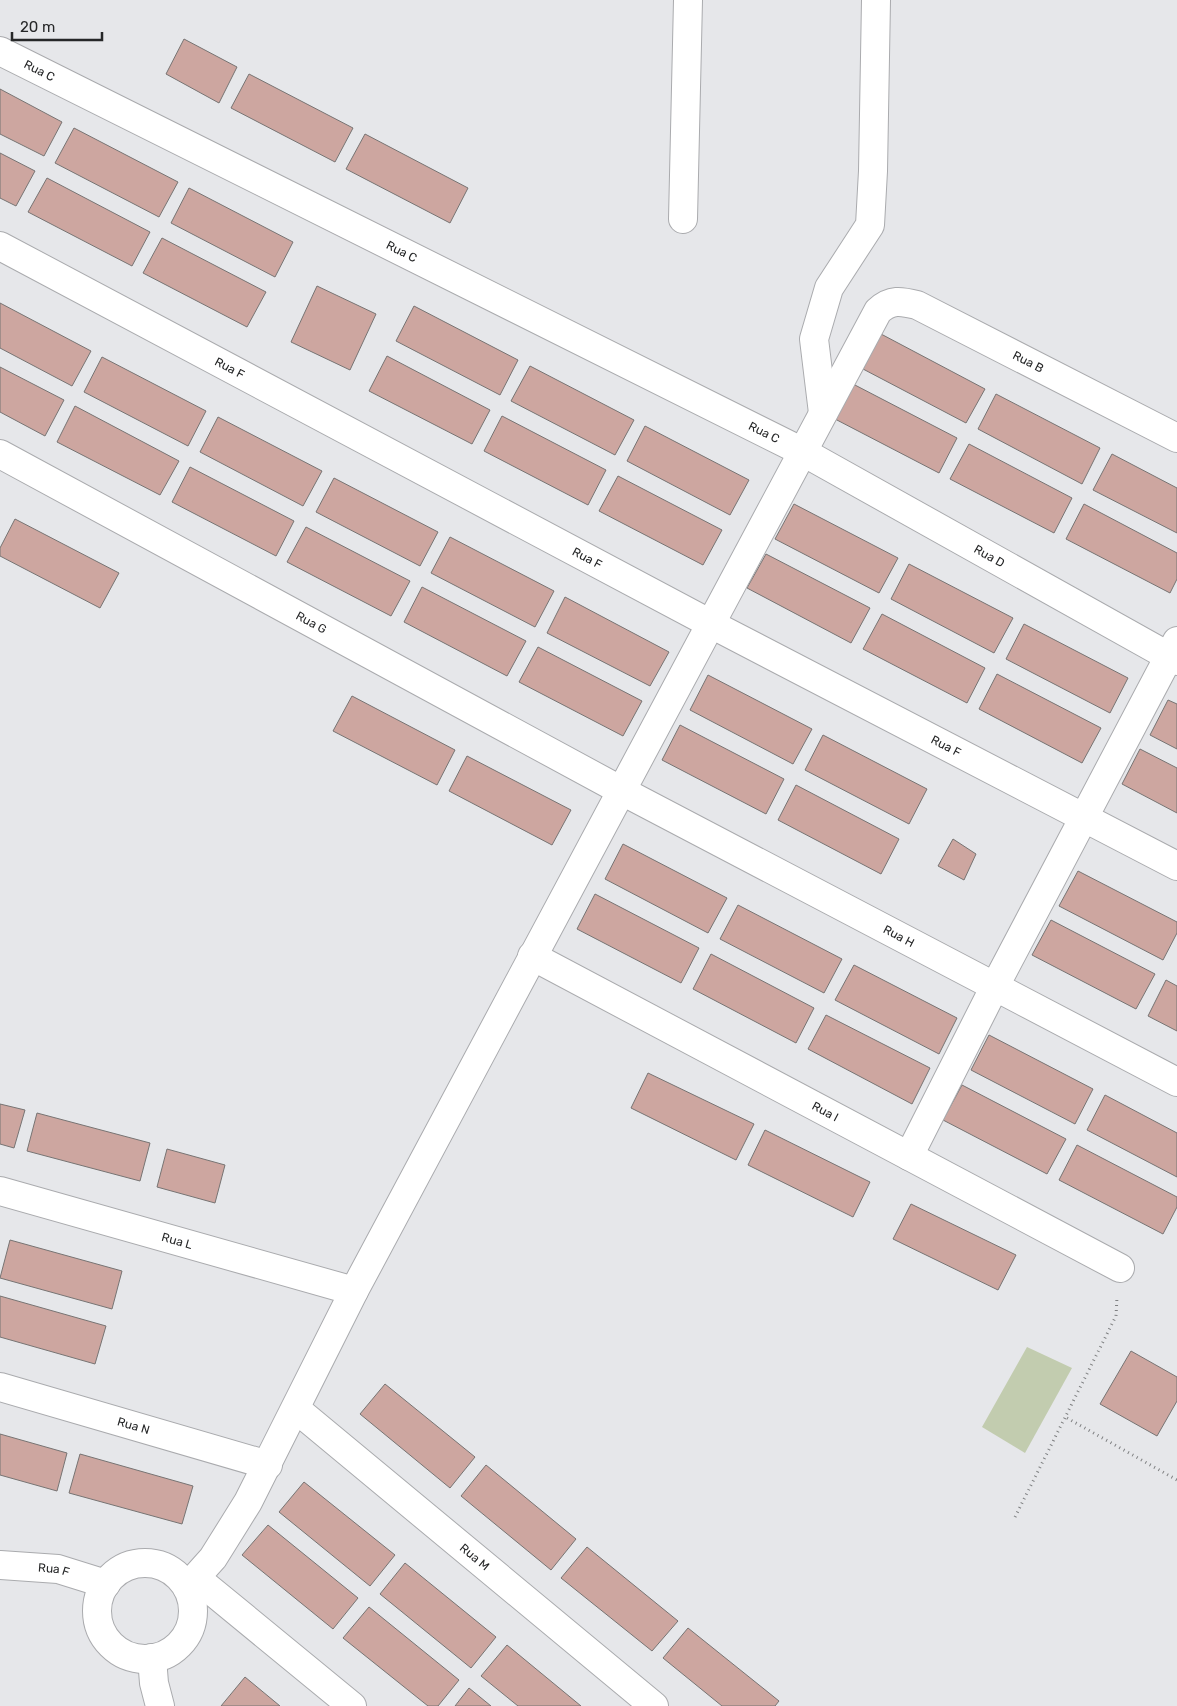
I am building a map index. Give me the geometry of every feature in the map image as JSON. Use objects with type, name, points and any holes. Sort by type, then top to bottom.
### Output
[{"type":"street","points":[[683,219],[688,0]]},
{"type":"street","points":[[352,1706],[191,1582],[167,1568],[154,1564],[140,1563],[127,1567],[106,1584],[100,1596],[97,1609],[98,1623],[104,1636],[113,1646],[125,1654],[138,1658],[152,1658],[165,1655],[177,1648],[192,1626],[191,1582],[213,1558],[231,1532],[268,1465],[354,1291],[823,413],[814,339],[816,329],[829,288],[870,225],[873,171],[876,0]]},
{"type":"street","name":"Rua C","points":[[0,51],[803,452]]},
{"type":"street","name":"Rua F","points":[[0,246],[710,624],[1177,866]]},
{"type":"street","name":"Rua B","points":[[823,413],[878,311],[887,303],[900,300],[918,305],[1177,438]]},
{"type":"street","name":"Rua D","points":[[803,452],[1174,653]]},
{"type":"street","name":"Rua G","points":[[0,454],[622,791]]},
{"type":"street","points":[[909,1156],[995,986],[1174,653]]},
{"type":"street","name":"Rua H","points":[[622,791],[1177,1082]]},
{"type":"street","name":"Rua I","points":[[532,956],[1120,1268]]},
{"type":"street","name":"Rua L","points":[[0,1191],[354,1291]]},
{"type":"street","name":"Rua N","points":[[0,1387],[268,1465]]},
{"type":"street","name":"Rua M","points":[[296,1409],[654,1706]]},
{"type":"street","name":"Rua F","points":[[0,1566],[58,1569],[106,1584]]},
{"type":"street","points":[[152,1658],[154,1682],[160,1706]]},
{"type":"path","points":[[1015,1517],[1067,1418],[1116,1316],[1120,1268]]},
{"type":"path","points":[[1067,1418],[1177,1480]]},
{"type":"green space","points":[[1027,1347],[1072,1368],[1025,1453],[982,1427]]},
{"type":"building","points":[[184,39],[237,67],[219,103],[166,74]]},
{"type":"building","points":[[249,74],[353,128],[335,162],[231,108]]},
{"type":"building","points":[[0,89],[62,122],[44,156],[0,134]]},
{"type":"building","points":[[74,128],[178,182],[159,217],[55,163]]},
{"type":"building","points":[[365,134],[468,188],[450,223],[346,169]]},
{"type":"building","points":[[0,153],[35,171],[16,206],[0,198]]},
{"type":"building","points":[[47,178],[150,232],[132,266],[28,212]]},
{"type":"building","points":[[189,188],[293,242],[275,277],[171,223]]},
{"type":"building","points":[[162,238],[266,292],[247,327],[143,273]]},
{"type":"building","points":[[317,286],[376,314],[350,370],[291,342]]},
{"type":"building","points":[[0,303],[91,351],[72,386],[0,348]]},
{"type":"building","points":[[414,306],[518,360],[500,395],[396,341]]},
{"type":"building","points":[[881,334],[985,389],[966,423],[863,369]]},
{"type":"building","points":[[387,356],[490,410],[472,444],[369,391]]},
{"type":"building","points":[[102,357],[206,411],[188,446],[84,392]]},
{"type":"building","points":[[530,366],[634,420],[615,455],[511,401]]},
{"type":"building","points":[[0,367],[64,400],[45,436],[0,412]]},
{"type":"building","points":[[853,384],[957,438],[939,473],[835,419]]},
{"type":"building","points":[[996,394],[1100,448],[1082,484],[978,429]]},
{"type":"building","points":[[75,406],[179,461],[160,495],[57,442]]},
{"type":"building","points":[[502,416],[606,470],[588,505],[484,451]]},
{"type":"building","points":[[218,417],[322,471],[303,506],[200,452]]},
{"type":"building","points":[[645,426],[749,480],[730,515],[627,461]]},
{"type":"building","points":[[969,444],[1072,498],[1054,533],[950,479]]},
{"type":"building","points":[[1112,454],[1177,488],[1177,533],[1093,490]]},
{"type":"building","points":[[190,467],[294,521],[276,556],[172,502]]},
{"type":"building","points":[[618,476],[722,530],[703,565],[599,511]]},
{"type":"building","points":[[334,478],[438,532],[420,566],[316,512]]},
{"type":"building","points":[[794,504],[898,558],[879,593],[775,539]]},
{"type":"building","points":[[1084,504],[1177,553],[1177,579],[1170,593],[1066,539]]},
{"type":"building","points":[[15,519],[119,573],[100,608],[0,556],[0,548]]},
{"type":"building","points":[[306,527],[410,581],[391,616],[287,562]]},
{"type":"building","points":[[450,537],[554,591],[535,627],[431,573]]},
{"type":"building","points":[[766,554],[870,608],[851,643],[747,588]]},
{"type":"building","points":[[909,564],[1013,618],[994,653],[891,599]]},
{"type":"building","points":[[422,587],[526,641],[507,676],[404,622]]},
{"type":"building","points":[[565,597],[669,652],[650,686],[547,633]]},
{"type":"building","points":[[882,614],[985,668],[967,703],[863,649]]},
{"type":"building","points":[[1024,624],[1128,678],[1110,713],[1006,659]]},
{"type":"building","points":[[538,647],[642,701],[623,736],[519,682]]},
{"type":"building","points":[[997,674],[1101,728],[1082,763],[979,709]]},
{"type":"building","points":[[708,675],[812,729],[793,764],[690,710]]},
{"type":"building","points":[[352,696],[455,750],[437,785],[333,731]]},
{"type":"building","points":[[1168,700],[1177,704],[1177,749],[1150,735]]},
{"type":"building","points":[[680,725],[784,779],[766,814],[662,760]]},
{"type":"building","points":[[823,735],[927,789],[909,824],[805,770]]},
{"type":"building","points":[[1140,749],[1177,768],[1177,813],[1122,784]]},
{"type":"building","points":[[467,756],[571,810],[552,845],[449,791]]},
{"type":"building","points":[[796,785],[899,839],[881,874],[778,820]]},
{"type":"building","points":[[953,839],[976,854],[964,880],[938,866]]},
{"type":"building","points":[[623,844],[727,898],[708,933],[605,879]]},
{"type":"building","points":[[1078,871],[1177,922],[1177,933],[1163,960],[1059,906]]},
{"type":"building","points":[[595,894],[699,948],[681,983],[577,929]]},
{"type":"building","points":[[738,905],[842,959],[824,993],[720,939]]},
{"type":"building","points":[[1051,920],[1155,974],[1136,1009],[1032,955]]},
{"type":"building","points":[[711,954],[814,1008],[796,1043],[693,989]]},
{"type":"building","points":[[854,965],[957,1018],[939,1054],[835,1000]]},
{"type":"building","points":[[1166,980],[1177,986],[1177,1031],[1148,1016]]},
{"type":"building","points":[[826,1015],[930,1068],[912,1104],[808,1049]]},
{"type":"building","points":[[989,1035],[1093,1089],[1075,1124],[971,1070]]},
{"type":"building","points":[[648,1073],[754,1124],[736,1160],[631,1108]]},
{"type":"building","points":[[962,1085],[1066,1139],[1047,1174],[943,1120]]},
{"type":"building","points":[[1105,1095],[1177,1133],[1177,1177],[1087,1130]]},
{"type":"building","points":[[0,1104],[25,1110],[14,1148],[0,1144]]},
{"type":"building","points":[[37,1113],[150,1143],[140,1181],[27,1151]]},
{"type":"building","points":[[765,1130],[870,1182],[853,1217],[748,1165]]},
{"type":"building","points":[[1077,1145],[1177,1197],[1177,1207],[1163,1234],[1059,1180]]},
{"type":"building","points":[[167,1149],[225,1165],[215,1203],[157,1187]]},
{"type":"building","points":[[911,1204],[1016,1255],[998,1290],[893,1239]]},
{"type":"building","points":[[10,1240],[122,1271],[112,1309],[0,1278]]},
{"type":"building","points":[[0,1296],[106,1326],[95,1364],[0,1337]]},
{"type":"building","points":[[1131,1351],[1177,1377],[1177,1401],[1157,1436],[1100,1404]]},
{"type":"building","points":[[385,1384],[475,1457],[450,1488],[360,1414]]},
{"type":"building","points":[[0,1434],[67,1453],[57,1491],[0,1475]]},
{"type":"building","points":[[80,1454],[193,1486],[182,1524],[69,1493]]},
{"type":"building","points":[[486,1465],[576,1539],[551,1570],[461,1496]]},
{"type":"building","points":[[304,1482],[395,1555],[370,1586],[279,1512]]},
{"type":"building","points":[[268,1525],[358,1598],[333,1629],[242,1555]]},
{"type":"building","points":[[587,1547],[678,1621],[652,1651],[561,1578]]},
{"type":"building","points":[[405,1563],[496,1637],[471,1668],[380,1594]]},
{"type":"building","points":[[369,1607],[459,1680],[438,1706],[428,1706],[343,1638]]},
{"type":"building","points":[[688,1628],[779,1701],[775,1706],[722,1706],[663,1658]]},
{"type":"building","points":[[507,1645],[581,1706],[518,1706],[481,1676]]},
{"type":"building","points":[[245,1677],[280,1706],[221,1706]]},
{"type":"building","points":[[469,1688],[491,1706],[455,1706]]}]
